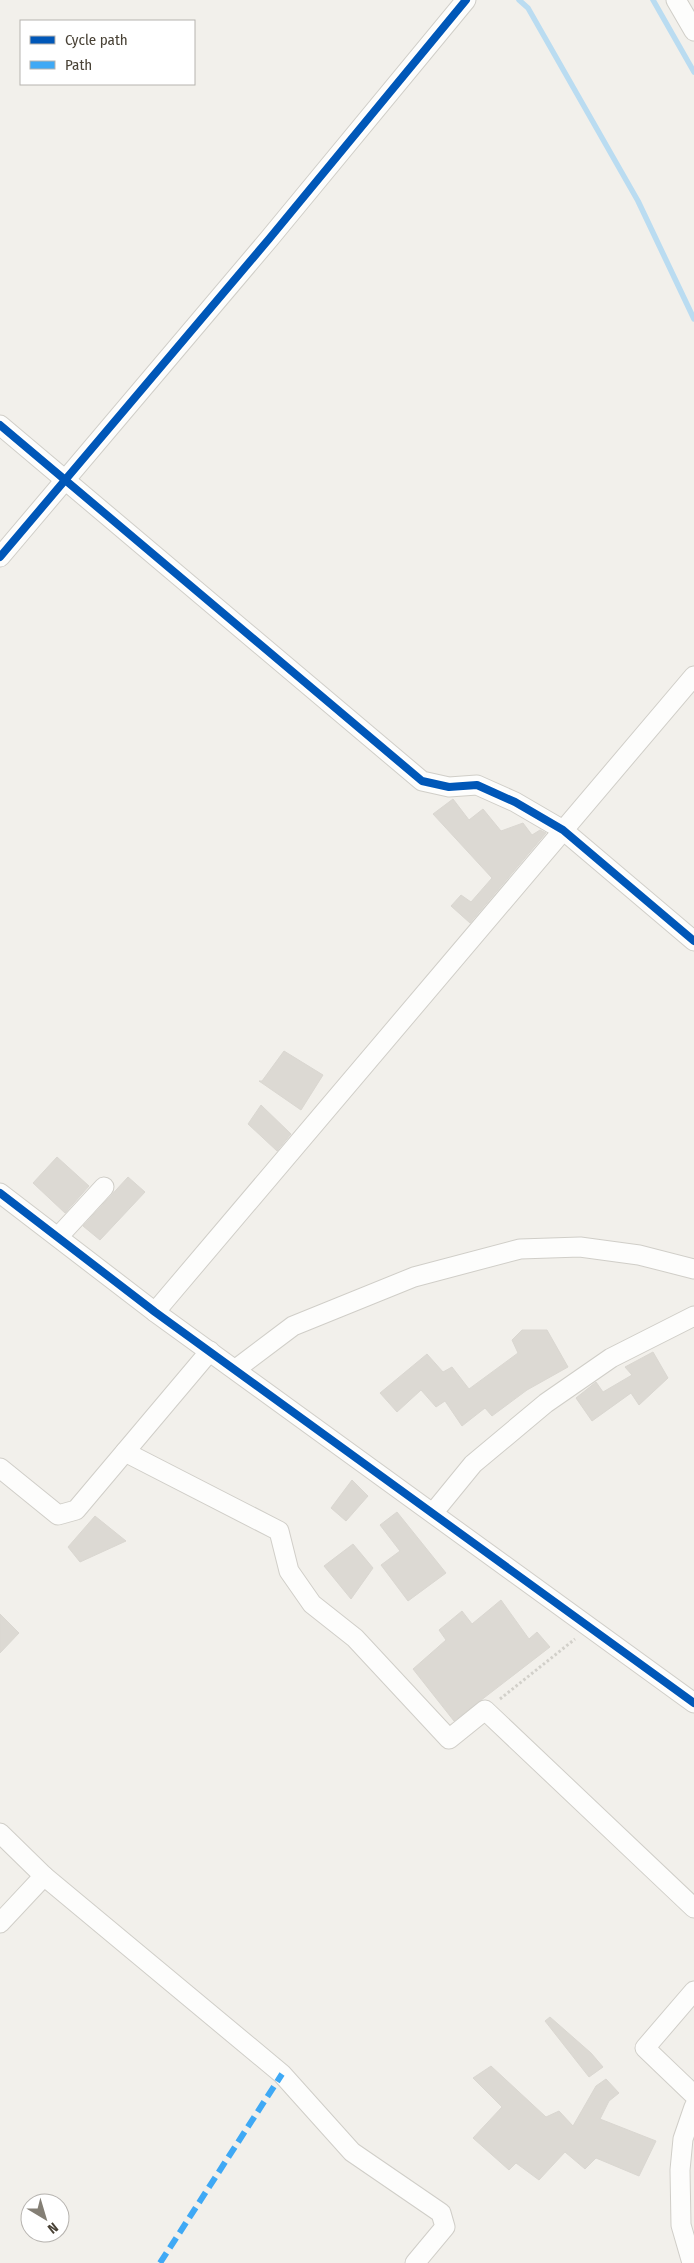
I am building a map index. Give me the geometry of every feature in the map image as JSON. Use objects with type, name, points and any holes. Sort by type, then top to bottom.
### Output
[{"type":"street","points":[[0,557],[269,239],[466,0]]},
{"type":"street","points":[[676,0],[694,31]]},
{"type":"street","points":[[0,425],[422,781],[449,787],[477,786],[515,802],[563,830],[694,941]]},
{"type":"street","points":[[155,1312],[694,676]]},
{"type":"street","points":[[58,1237],[104,1187]]},
{"type":"street","points":[[0,1193],[155,1312],[694,1703]]},
{"type":"street","points":[[236,1369],[293,1326],[414,1277],[520,1249],[580,1247],[639,1255],[694,1269]]},
{"type":"street","points":[[433,1512],[473,1464],[546,1403],[611,1358],[694,1316]]},
{"type":"street","points":[[0,1468],[58,1515],[76,1510],[210,1351]]},
{"type":"street","points":[[125,1452],[279,1531],[289,1571],[312,1604],[355,1638],[449,1740],[486,1710],[694,1908]]},
{"type":"street","points":[[0,1833],[44,1876],[282,2074],[352,2152],[441,2214],[445,2226],[415,2263]]},
{"type":"street","points":[[0,1923],[44,1876]]},
{"type":"street","points":[[694,1990],[645,2048],[694,2095]]},
{"type":"street","points":[[692,2263],[681,2225],[680,2170],[683,2139],[694,2107]]},
{"type":"path","points":[[486,1710],[590,1628]]},
{"type":"building","points":[[453,799],[469,820],[483,809],[501,831],[523,823],[532,835],[540,830],[546,833],[470,923],[451,906],[461,895],[471,902],[492,878],[433,814]]},
{"type":"building","points":[[284,1051],[323,1075],[301,1110],[259,1081],[262,1081]]},
{"type":"building","points":[[261,1105],[291,1134],[277,1151],[248,1124]]},
{"type":"building","points":[[57,1157],[89,1186],[65,1213],[33,1183]]},
{"type":"building","points":[[128,1177],[145,1192],[100,1240],[83,1226]]},
{"type":"building","points":[[522,1330],[547,1330],[568,1367],[527,1390],[492,1416],[485,1408],[462,1426],[445,1401],[436,1407],[421,1390],[397,1412],[380,1393],[427,1354],[443,1372],[452,1367],[469,1389],[518,1353],[512,1340]]},
{"type":"building","points":[[653,1352],[668,1378],[639,1405],[631,1393],[592,1421],[576,1398],[596,1382],[603,1392],[632,1375],[625,1367]]},
{"type":"building","points":[[352,1480],[368,1496],[346,1521],[331,1508]]},
{"type":"building","points":[[397,1512],[446,1573],[408,1601],[381,1565],[400,1551],[380,1525]]},
{"type":"building","points":[[95,1516],[126,1541],[80,1562],[68,1547]]},
{"type":"building","points":[[353,1544],[373,1568],[351,1599],[324,1566]]},
{"type":"building","points":[[501,1600],[529,1639],[537,1632],[550,1647],[454,1721],[413,1669],[446,1640],[439,1630],[462,1611],[472,1624]]},
{"type":"building","points":[[0,1614],[19,1633],[0,1653]]},
{"type":"building","points":[[550,2017],[591,2053],[603,2067],[589,2077],[545,2021]]},
{"type":"building","points":[[491,2066],[546,2117],[559,2111],[573,2126],[596,2086],[606,2079],[619,2093],[609,2101],[600,2119],[656,2141],[639,2176],[596,2158],[585,2169],[565,2152],[539,2180],[516,2163],[509,2170],[473,2138],[502,2107],[473,2078]]},
{"type":"waterway","points":[[519,0],[528,8],[638,201],[694,319]]},
{"type":"waterway","points":[[653,0],[694,72]]},
{"type":"marked path","points":[[160,2263],[282,2074]]},
{"type":"cycle path","points":[[0,557],[269,239],[466,0]]},
{"type":"cycle path","points":[[0,425],[422,781],[449,787],[477,785],[515,802],[563,830],[694,941]]},
{"type":"cycle path","points":[[0,1193],[155,1312],[694,1703]]}]
